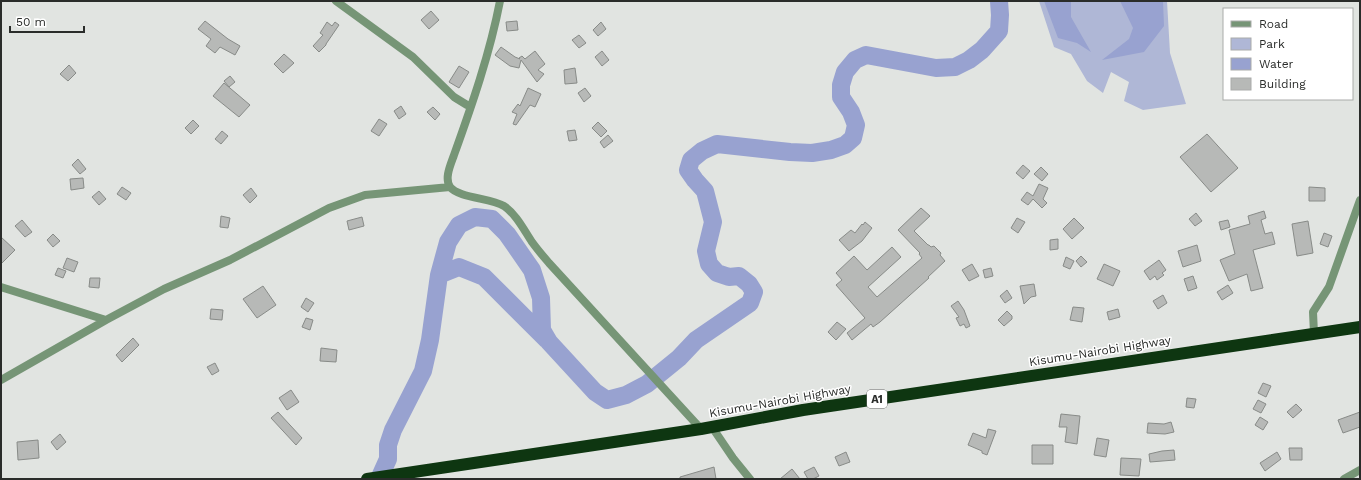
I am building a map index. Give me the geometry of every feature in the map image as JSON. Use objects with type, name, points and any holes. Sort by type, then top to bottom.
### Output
[{"type":"highway","name":"Kisumu-Nairobi Highway","points":[[367,479],[706,428],[803,410],[1360,327]]},
{"type":"street","points":[[336,1],[413,57],[454,97],[467,105]]},
{"type":"street","points":[[500,1],[497,19],[484,65],[468,117],[450,167],[447,179],[450,187],[457,193],[499,204],[515,216],[533,244],[549,263],[639,362],[706,428],[750,479]]},
{"type":"street","points":[[1,380],[106,320],[164,289],[230,260],[329,208],[365,195],[450,187]]},
{"type":"street","points":[[1314,334],[1314,312],[1329,287],[1360,200]]},
{"type":"street","points":[[1,287],[106,320]]},
{"type":"street","points":[[1344,479],[1360,470]]},
{"type":"green space","points":[[1039,1],[1167,1],[1170,53],[1186,104],[1143,110],[1124,101],[1129,82],[1111,72],[1103,93],[1087,81],[1071,54],[1054,47]]},
{"type":"water","points":[[1044,1],[1071,1],[1071,17],[1091,52],[1077,43],[1058,38]]},
{"type":"water","points":[[1120,1],[1163,1],[1164,26],[1144,52],[1102,60],[1129,39],[1133,28]]},
{"type":"building","points":[[431,11],[439,20],[429,29],[421,20]]},
{"type":"building","points":[[205,21],[228,39],[240,46],[235,55],[220,47],[215,53],[206,46],[211,39],[198,29]]},
{"type":"building","points":[[517,21],[518,30],[507,31],[506,22]]},
{"type":"building","points":[[327,22],[332,26],[335,22],[339,25],[326,45],[319,52],[313,46],[323,35],[320,33]]},
{"type":"building","points":[[601,22],[606,29],[598,36],[593,30]]},
{"type":"building","points":[[579,35],[586,43],[579,48],[572,40]]},
{"type":"building","points":[[501,47],[520,59],[519,58],[522,56],[525,59],[535,51],[545,64],[538,70],[544,74],[537,82],[521,60],[519,68],[510,66],[495,55]]},
{"type":"building","points":[[602,51],[609,60],[602,66],[595,57]]},
{"type":"building","points":[[284,54],[294,63],[283,73],[274,64]]},
{"type":"building","points":[[69,65],[76,73],[68,81],[60,74]]},
{"type":"building","points":[[459,66],[469,72],[459,88],[449,82]]},
{"type":"building","points":[[575,68],[577,83],[565,84],[564,70]]},
{"type":"building","points":[[230,76],[235,82],[229,87],[224,81]]},
{"type":"building","points":[[224,83],[250,105],[239,117],[213,96]]},
{"type":"building","points":[[528,88],[541,94],[535,107],[530,105],[516,125],[513,124],[517,114],[512,112],[518,104],[520,106]]},
{"type":"building","points":[[585,88],[591,96],[584,102],[578,93]]},
{"type":"building","points":[[401,106],[406,114],[399,119],[394,111]]},
{"type":"building","points":[[433,107],[440,114],[435,120],[427,112]]},
{"type":"building","points":[[379,119],[387,124],[379,136],[371,131]]},
{"type":"building","points":[[193,120],[199,126],[191,134],[185,128]]},
{"type":"building","points":[[598,122],[607,131],[601,137],[592,128]]},
{"type":"building","points":[[575,130],[577,140],[569,141],[567,131]]},
{"type":"building","points":[[222,131],[228,136],[221,144],[215,139]]},
{"type":"building","points":[[1207,134],[1238,168],[1211,192],[1180,157]]},
{"type":"building","points":[[608,135],[613,141],[604,148],[600,142]]},
{"type":"building","points":[[78,159],[86,169],[80,174],[72,165]]},
{"type":"building","points":[[1023,165],[1030,171],[1023,179],[1016,173]]},
{"type":"building","points":[[1041,167],[1048,174],[1042,181],[1034,174]]},
{"type":"building","points":[[83,178],[84,188],[71,190],[70,179]]},
{"type":"building","points":[[1039,184],[1048,188],[1043,199],[1047,203],[1042,208],[1033,199],[1028,205],[1021,200],[1027,192],[1033,196]]},
{"type":"building","points":[[122,187],[131,193],[126,200],[117,194]]},
{"type":"building","points":[[1309,187],[1325,188],[1325,201],[1309,201]]},
{"type":"building","points":[[251,188],[257,196],[250,203],[243,195]]},
{"type":"building","points":[[99,191],[106,199],[99,205],[92,197]]},
{"type":"building","points":[[921,208],[930,216],[914,231],[928,245],[931,247],[934,246],[941,253],[940,255],[945,261],[928,277],[929,278],[880,322],[873,327],[871,324],[852,340],[847,333],[865,318],[836,285],[842,280],[836,273],[854,256],[867,270],[892,247],[901,257],[868,287],[877,297],[922,258],[919,254],[920,253],[898,230]]},
{"type":"building","points":[[1264,211],[1266,218],[1261,220],[1265,234],[1272,232],[1275,244],[1253,250],[1263,288],[1251,291],[1247,274],[1229,281],[1220,260],[1235,254],[1229,230],[1250,224],[1248,216]]},
{"type":"building","points":[[1196,213],[1202,221],[1195,226],[1189,219]]},
{"type":"building","points":[[221,216],[230,218],[228,228],[220,227]]},
{"type":"building","points":[[362,217],[364,226],[349,230],[347,221]]},
{"type":"building","points":[[1017,218],[1025,222],[1018,233],[1011,228]]},
{"type":"building","points":[[1074,218],[1084,228],[1072,239],[1063,229]]},
{"type":"building","points":[[22,220],[32,232],[25,237],[15,226]]},
{"type":"building","points":[[1228,220],[1230,227],[1221,230],[1219,222]]},
{"type":"building","points":[[1308,221],[1313,253],[1297,256],[1292,224]]},
{"type":"building","points":[[865,222],[872,228],[862,241],[849,251],[839,240],[851,230],[855,233]]},
{"type":"building","points":[[1324,233],[1332,236],[1328,247],[1320,244]]},
{"type":"building","points":[[53,234],[60,241],[53,247],[47,240]]},
{"type":"building","points":[[1,237],[15,250],[1,264]]},
{"type":"building","points":[[1058,239],[1058,249],[1050,250],[1050,240]]},
{"type":"building","points":[[1197,245],[1201,261],[1183,267],[1178,251]]},
{"type":"building","points":[[1081,256],[1087,262],[1081,267],[1076,261]]},
{"type":"building","points":[[1066,257],[1074,261],[1070,269],[1063,266]]},
{"type":"building","points":[[67,258],[78,262],[74,272],[63,268]]},
{"type":"building","points":[[1159,260],[1166,270],[1162,273],[1164,275],[1157,280],[1155,276],[1150,280],[1144,271]]},
{"type":"building","points":[[972,264],[979,276],[969,281],[962,270]]},
{"type":"building","points":[[1104,264],[1120,271],[1113,286],[1097,279]]},
{"type":"building","points":[[58,268],[66,271],[63,278],[55,275]]},
{"type":"building","points":[[991,268],[993,276],[985,278],[983,270]]},
{"type":"building","points":[[1193,276],[1197,288],[1188,291],[1184,279]]},
{"type":"building","points":[[90,278],[100,278],[99,288],[89,287]]},
{"type":"building","points":[[1034,284],[1036,296],[1031,297],[1024,304],[1020,286]]},
{"type":"building","points":[[1228,285],[1233,293],[1222,300],[1217,292]]},
{"type":"building","points":[[263,286],[276,305],[257,318],[243,299]]},
{"type":"building","points":[[1007,290],[1012,298],[1005,303],[1000,296]]},
{"type":"building","points":[[1163,295],[1167,303],[1158,309],[1153,301]]},
{"type":"building","points":[[306,298],[314,303],[308,312],[301,307]]},
{"type":"building","points":[[958,301],[964,310],[970,326],[966,328],[964,324],[960,326],[956,318],[959,317],[951,306]]},
{"type":"building","points":[[1073,307],[1084,308],[1082,322],[1070,320]]},
{"type":"building","points":[[211,309],[223,310],[222,320],[210,319]]},
{"type":"building","points":[[1118,309],[1120,317],[1109,320],[1107,312]]},
{"type":"building","points":[[1007,311],[1012,316],[1012,319],[1004,326],[998,320]]},
{"type":"building","points":[[306,318],[313,320],[310,330],[302,327]]},
{"type":"building","points":[[837,322],[846,329],[836,340],[828,332]]},
{"type":"building","points":[[133,338],[139,345],[122,362],[116,355]]},
{"type":"building","points":[[321,348],[337,350],[336,362],[320,361]]},
{"type":"building","points":[[215,363],[219,371],[212,375],[207,367]]},
{"type":"building","points":[[1263,383],[1271,386],[1266,397],[1258,393]]},
{"type":"building","points":[[291,390],[299,402],[287,410],[279,398]]},
{"type":"building","points":[[1187,398],[1196,399],[1194,408],[1186,407]]},
{"type":"building","points":[[1258,400],[1266,404],[1261,413],[1253,409]]},
{"type":"building","points":[[1296,404],[1302,410],[1293,418],[1287,412]]},
{"type":"building","points":[[278,412],[302,438],[296,445],[271,418]]},
{"type":"building","points":[[1360,412],[1360,427],[1343,433],[1338,420]]},
{"type":"building","points":[[1061,414],[1080,416],[1077,444],[1065,442],[1067,427],[1059,427]]},
{"type":"building","points":[[1260,417],[1268,422],[1263,430],[1255,425]]},
{"type":"building","points":[[1171,422],[1174,432],[1165,434],[1147,433],[1148,423],[1164,424]]},
{"type":"building","points":[[988,429],[996,431],[987,455],[982,453],[982,451],[968,445],[973,433],[986,438]]},
{"type":"building","points":[[60,434],[66,442],[57,450],[51,442]]},
{"type":"building","points":[[1097,438],[1109,440],[1106,457],[1094,455]]},
{"type":"building","points":[[38,440],[39,458],[18,460],[17,442]]},
{"type":"building","points":[[1032,445],[1053,445],[1053,464],[1032,464]]},
{"type":"building","points":[[1289,448],[1302,448],[1302,460],[1290,460]]},
{"type":"building","points":[[1174,450],[1175,460],[1150,462],[1149,454]]},
{"type":"building","points":[[846,452],[850,462],[839,466],[835,457]]},
{"type":"building","points":[[1277,452],[1281,459],[1265,471],[1260,463]]},
{"type":"building","points":[[1121,458],[1141,459],[1139,476],[1120,475]]},
{"type":"building","points":[[714,467],[716,479],[680,479],[680,477]]},
{"type":"building","points":[[814,467],[819,476],[813,479],[808,479],[804,472]]},
{"type":"building","points":[[792,469],[800,479],[780,479]]},
{"type":"waterway","points":[[379,479],[388,459],[388,445],[393,430],[423,371],[430,340],[439,275],[448,242],[459,225],[475,217],[492,219],[507,234],[532,270],[541,298],[542,330],[549,342],[595,392],[607,400],[626,395],[647,384],[679,358],[696,340],[750,303],[754,292],[749,284],[739,276],[729,277],[717,273],[709,264],[706,251],[713,222],[705,191],[688,170],[691,160],[702,151],[717,144],[812,153],[831,150],[845,145],[853,138],[856,125],[851,112],[841,97],[841,85],[845,72],[855,60],[866,55],[936,68],[955,67],[969,60],[982,50],[999,31],[999,1]]},
{"type":"waterway","points":[[439,275],[459,267],[484,277],[547,340]]}]
